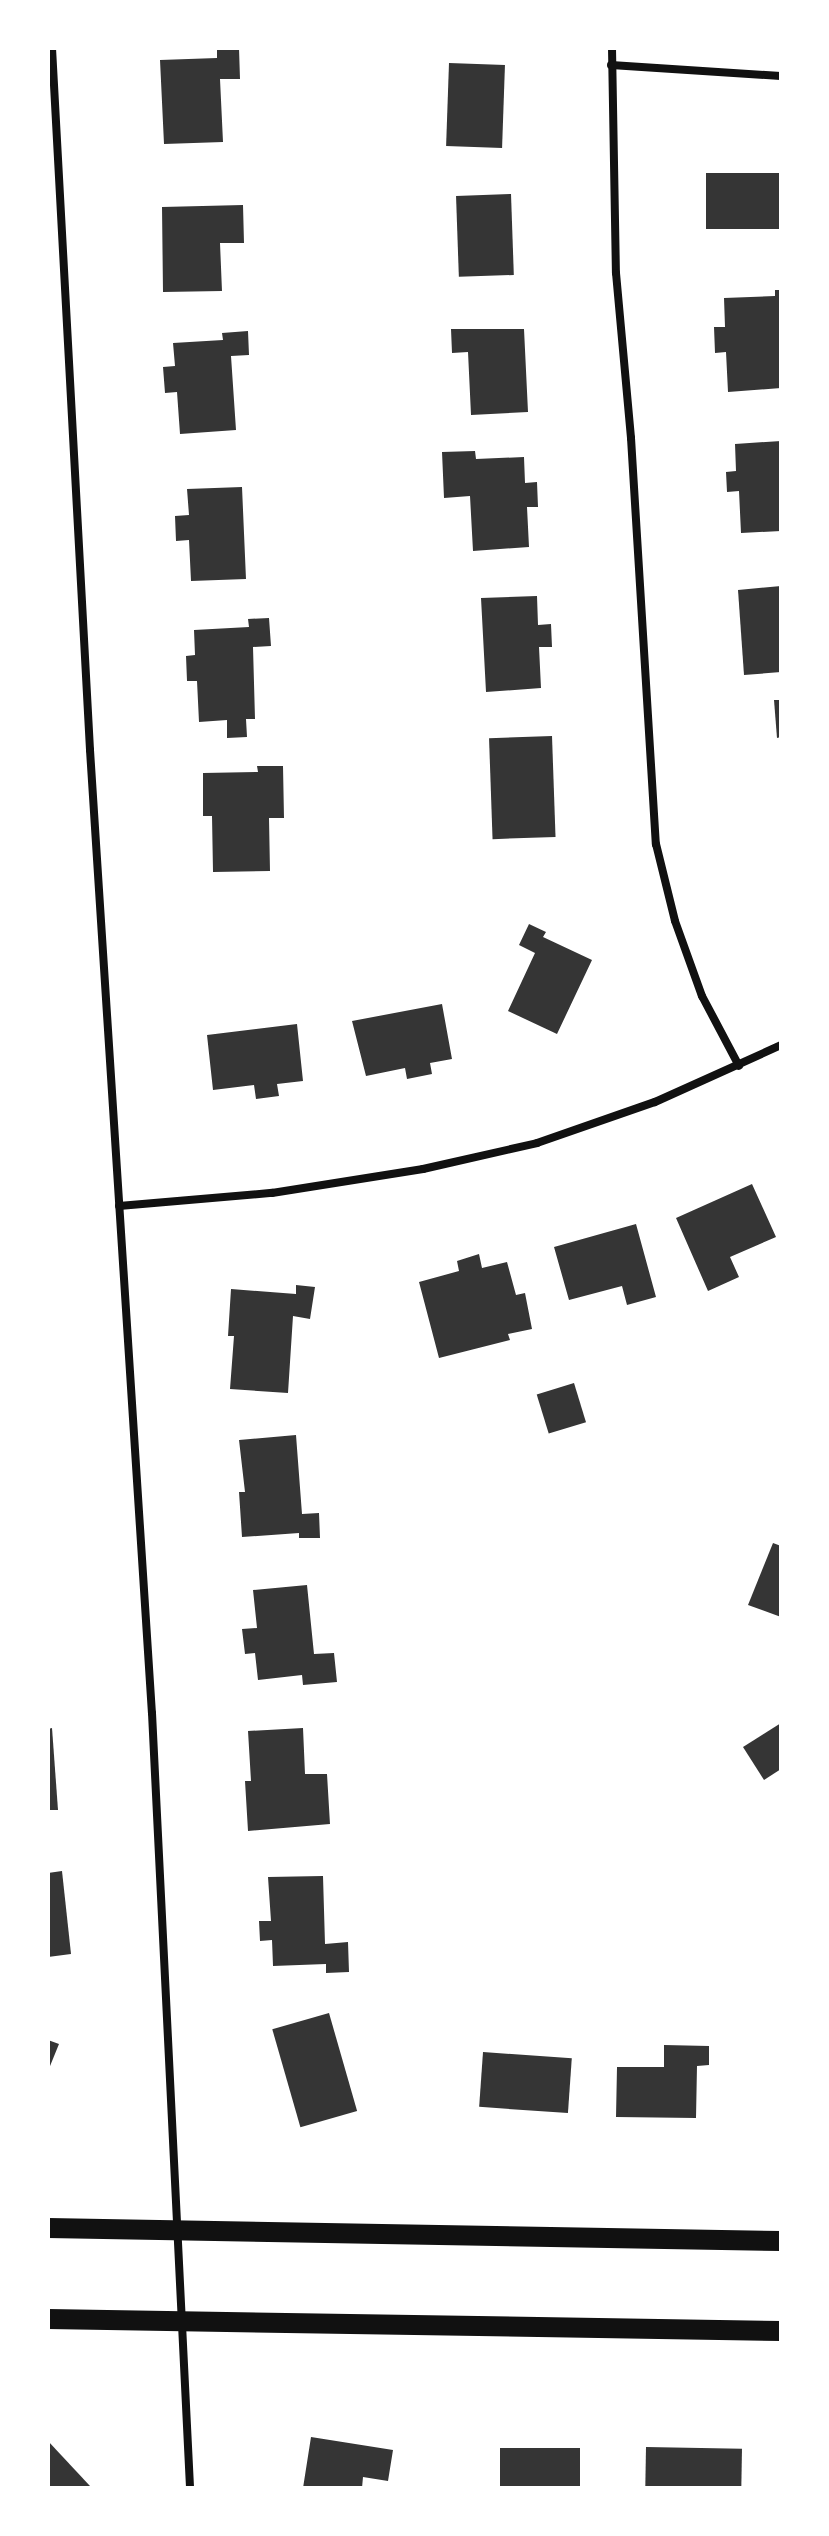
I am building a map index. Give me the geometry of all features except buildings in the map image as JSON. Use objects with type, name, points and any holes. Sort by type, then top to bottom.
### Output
[{"type":"main road","points":[[48,2228],[781,2241]]},
{"type":"main road","points":[[48,2319],[781,2331]]},
{"type":"street","points":[[52,48],[119,1206],[152,1713],[190,2488]]},
{"type":"street","points":[[612,48],[616,273],[631,438],[656,844],[675,921],[702,996],[739,1066]]},
{"type":"street","points":[[611,65],[781,76]]},
{"type":"street","points":[[119,1206],[272,1193],[423,1169],[537,1143],[655,1102],[781,1045]]}]
